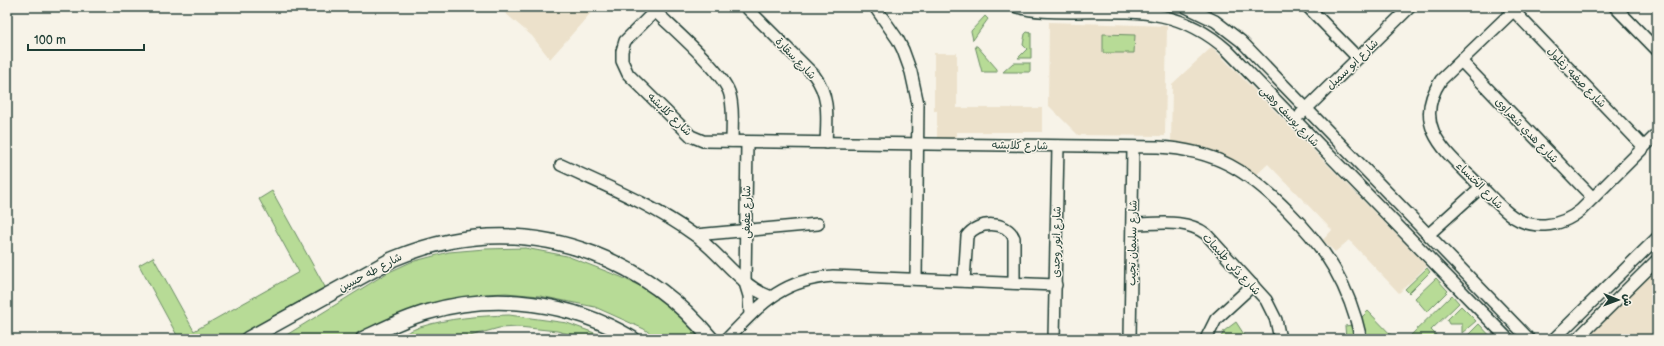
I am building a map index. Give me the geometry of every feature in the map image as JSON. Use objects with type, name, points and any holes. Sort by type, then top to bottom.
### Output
[{"type":"main road","name":"شارع طه حسين","points":[[248,339],[393,259],[416,250],[451,241],[469,238],[505,236],[542,239],[577,247],[627,268],[672,299],[711,339]]},
{"type":"main road","points":[[363,339],[395,324],[428,312],[462,304],[498,302],[533,304],[567,311],[600,322],[633,339]]},
{"type":"street","name":"شارع سقارة","points":[[746,7],[814,75],[822,87],[828,109],[826,143]]},
{"type":"street","points":[[875,7],[898,40],[911,72],[918,104],[916,279]]},
{"type":"street","name":"شارع يوسف وهبى","points":[[1017,7],[1049,12],[1122,10],[1141,12],[1166,16],[1202,31],[1227,50],[1508,339]]},
{"type":"street","name":"شارع يوسف وهبى","points":[[1186,7],[1205,16],[1232,33],[1529,339]]},
{"type":"street","points":[[1308,7],[1358,58]]},
{"type":"street","name":"شارع ابو سمبل","points":[[1295,120],[1410,7]]},
{"type":"street","points":[[1615,7],[1657,50]]},
{"type":"street","name":"شارع كلابشه","points":[[657,9],[628,37],[623,46],[621,56],[623,66],[628,74],[691,136],[703,141],[1172,148],[1206,155],[1238,169],[1268,191],[1306,228],[1331,262],[1349,296],[1360,339]]},
{"type":"street","points":[[657,9],[726,84],[732,102],[732,141]]},
{"type":"street","name":"شارع الخنساء","points":[[1512,9],[1441,80],[1434,94],[1430,109],[1431,125],[1436,138],[1443,149],[1514,217],[1537,225],[1552,224],[1566,220],[1576,214],[1593,198],[1657,134]]},
{"type":"street","name":"شارع صفيه زغلول","points":[[1512,9],[1644,147]]},
{"type":"street","name":"شارع هدي شعراوى","points":[[1461,61],[1593,198]]},
{"type":"street","name":"شارع عفيفى","points":[[747,142],[745,283],[750,296],[750,315]]},
{"type":"street","name":"شارع انور وجدى","points":[[1054,339],[1058,146]]},
{"type":"street","name":"شارع سليمان نجيب","points":[[1130,339],[1134,147]]},
{"type":"street","points":[[561,165],[666,216],[695,235],[745,283],[757,291],[771,297]]},
{"type":"street","points":[[1428,235],[1481,186]]},
{"type":"street","name":"شارع ذكى طليمات","points":[[1132,224],[1182,223],[1194,226],[1215,243],[1253,284],[1273,312],[1280,339]]},
{"type":"street","points":[[695,235],[818,224]]},
{"type":"street","points":[[964,281],[968,236],[971,231],[982,226],[1002,226],[1012,233],[1014,238],[1014,283]]},
{"type":"street","points":[[1554,339],[1657,238]]},
{"type":"street","points":[[1577,339],[1657,260]]},
{"type":"street","points":[[727,339],[750,315],[771,297],[793,284],[823,276],[1056,285]]},
{"type":"street","points":[[1206,339],[1216,320],[1253,284]]},
{"type":"shaded area","points":[[498,7],[596,7],[550,59],[532,36]]},
{"type":"shaded area","points":[[1049,22],[1167,26],[1165,136],[1078,135],[1048,105]]},
{"type":"shaded area","points":[[1212,47],[1427,266],[1399,293],[1349,240],[1335,252],[1323,240],[1332,230],[1268,164],[1254,177],[1171,145],[1172,84]]},
{"type":"shaded area","points":[[934,53],[957,53],[957,108],[1042,108],[1042,132],[956,132],[956,142],[937,142],[937,111],[934,111]]},
{"type":"shaded area","points":[[1657,267],[1657,339],[1582,339]]},
{"type":"green space","points":[[985,16],[988,19],[973,40],[971,31]]},
{"type":"green space","points":[[1027,32],[1031,33],[1031,58],[1018,58],[1027,49],[1023,45],[1025,34]]},
{"type":"green space","points":[[1103,34],[1135,35],[1134,53],[1103,53]]},
{"type":"green space","points":[[975,46],[977,46],[997,69],[997,72],[982,72]]},
{"type":"green space","points":[[1013,63],[1030,63],[1030,72],[1003,72]]},
{"type":"green space","points":[[272,191],[325,287],[233,339],[179,339],[139,265],[153,257],[194,331],[299,272],[259,199]]},
{"type":"green space","points":[[525,248],[567,256],[621,277],[652,292],[691,323],[703,339],[658,339],[644,329],[595,307],[540,296],[506,293],[460,298],[432,305],[367,330],[350,339],[280,339],[387,273],[411,262],[449,252]]},
{"type":"green space","points":[[1427,268],[1430,272],[1409,293],[1405,289]]},
{"type":"green space","points":[[1436,278],[1448,291],[1427,312],[1415,298]]},
{"type":"green space","points":[[1452,295],[1459,303],[1431,330],[1437,336],[1433,339],[1407,339]]},
{"type":"green space","points":[[1461,306],[1476,321],[1462,333],[1462,324],[1449,324],[1447,320]]},
{"type":"green space","points":[[1368,311],[1395,339],[1368,339],[1361,318]]},
{"type":"green space","points":[[509,315],[567,323],[611,339],[587,339],[557,331],[519,327],[499,328],[459,339],[394,339],[417,328],[442,321]]},
{"type":"green space","points":[[1236,322],[1247,339],[1220,339],[1224,331]]},
{"type":"green space","points":[[1479,324],[1493,339],[1464,339]]},
{"type":"green space","points":[[1352,325],[1354,339],[1346,339],[1345,326]]}]
